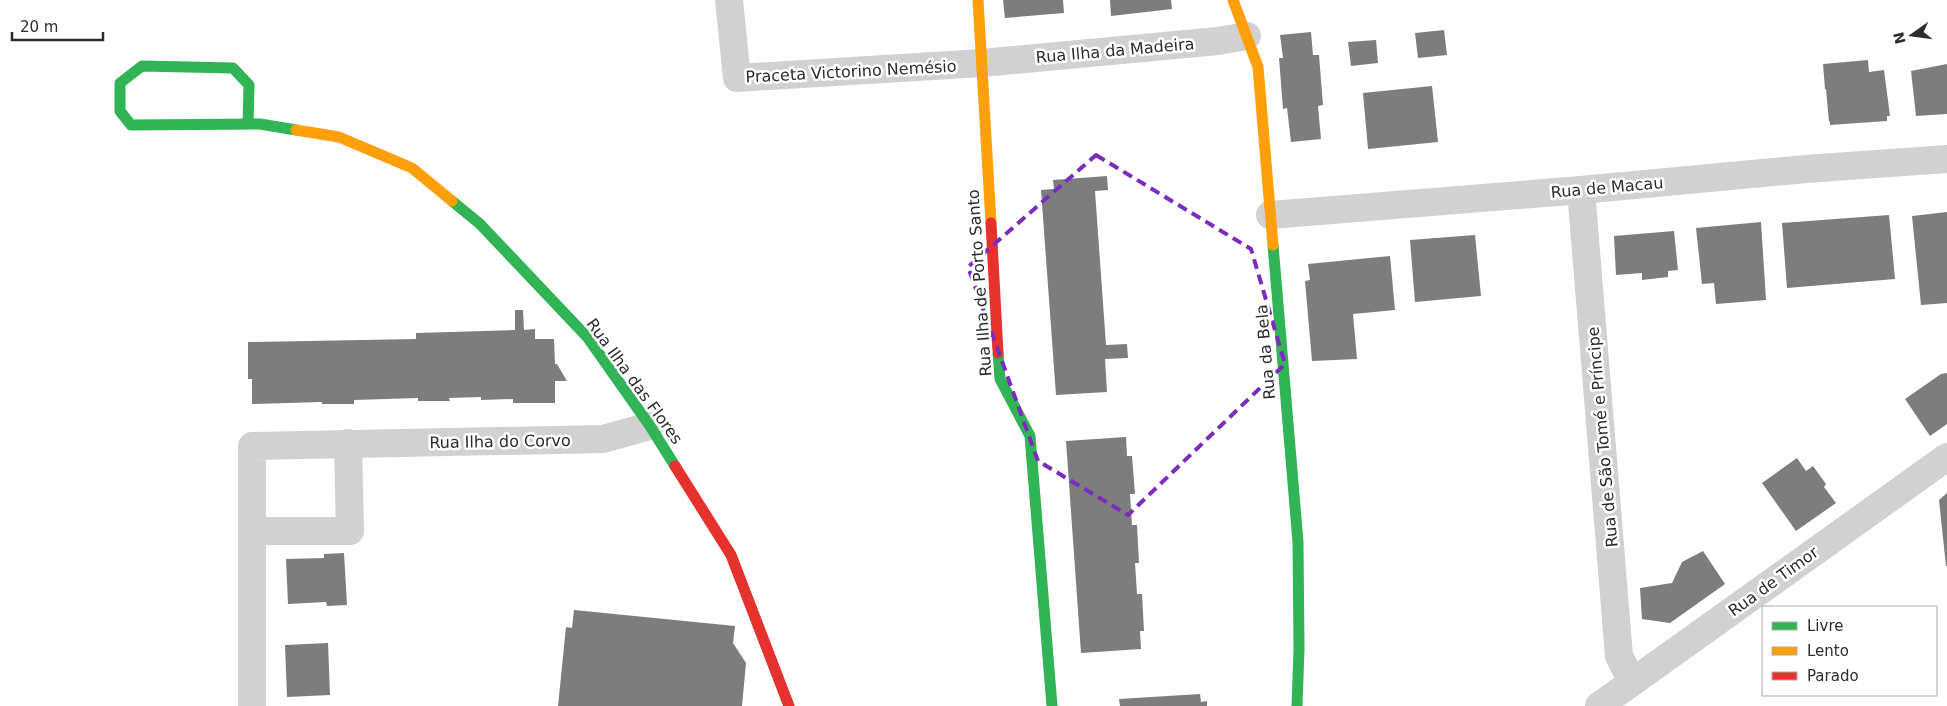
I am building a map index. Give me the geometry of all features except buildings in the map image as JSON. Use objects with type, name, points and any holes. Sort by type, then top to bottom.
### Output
[{"type":"street","name":"Praceta Victorino Nemésio","points":[[729,0],[737,78],[982,63]]},
{"type":"street","name":"Rua Ilha de Porto Santo","points":[[978,0],[1000,378],[1030,436],[1052,706]]},
{"type":"street","name":"Rua da Bela","points":[[1233,0],[1258,67],[1298,542],[1299,649],[1297,706]]},
{"type":"street","name":"Rua Ilha da Madeira","points":[[982,63],[1218,41],[1247,36]]},
{"type":"street","name":"Rua Ilha das Flores","points":[[248,124],[249,85],[233,68],[142,66],[120,83],[120,112],[131,125],[260,124],[339,137],[412,168],[480,224],[588,338],[650,426],[731,555],[789,706]]},
{"type":"street","name":"Rua de Macau","points":[[1270,215],[1581,190],[1806,169],[1946,159]]},
{"type":"street","name":"Rua de São Tomé e Príncipe","points":[[1581,190],[1619,656],[1632,682]]},
{"type":"street","name":"Rua Ilha do Corvo","points":[[252,706],[252,446],[603,439],[650,426]]},
{"type":"street","points":[[252,531],[350,531],[348,443]]},
{"type":"street","name":"Rua de Timor","points":[[1599,706],[1947,457]]},
{"type":"highlighted area","points":[[1096,155],[1251,249],[1285,364],[1128,515],[1038,461],[968,267]]},
{"type":"traffic: fast","points":[[248,124],[249,85],[233,68],[142,66],[120,83],[120,111],[131,125],[260,124],[296,130]]},
{"type":"traffic: fast","points":[[452,201],[480,224],[588,338],[650,426],[675,466]]},
{"type":"traffic: fast","points":[[1273,245],[1298,542],[1299,649],[1297,706]]},
{"type":"traffic: fast","points":[[998,353],[1000,379],[1030,436],[1052,706]]},
{"type":"traffic: slow","points":[[978,0],[991,223]]},
{"type":"traffic: slow","points":[[1233,0],[1258,67],[1273,245]]},
{"type":"traffic: slow","points":[[296,130],[339,137],[412,168],[452,201]]},
{"type":"traffic: jam","points":[[991,223],[998,353]]},
{"type":"traffic: jam","points":[[675,466],[731,555],[789,706]]}]
